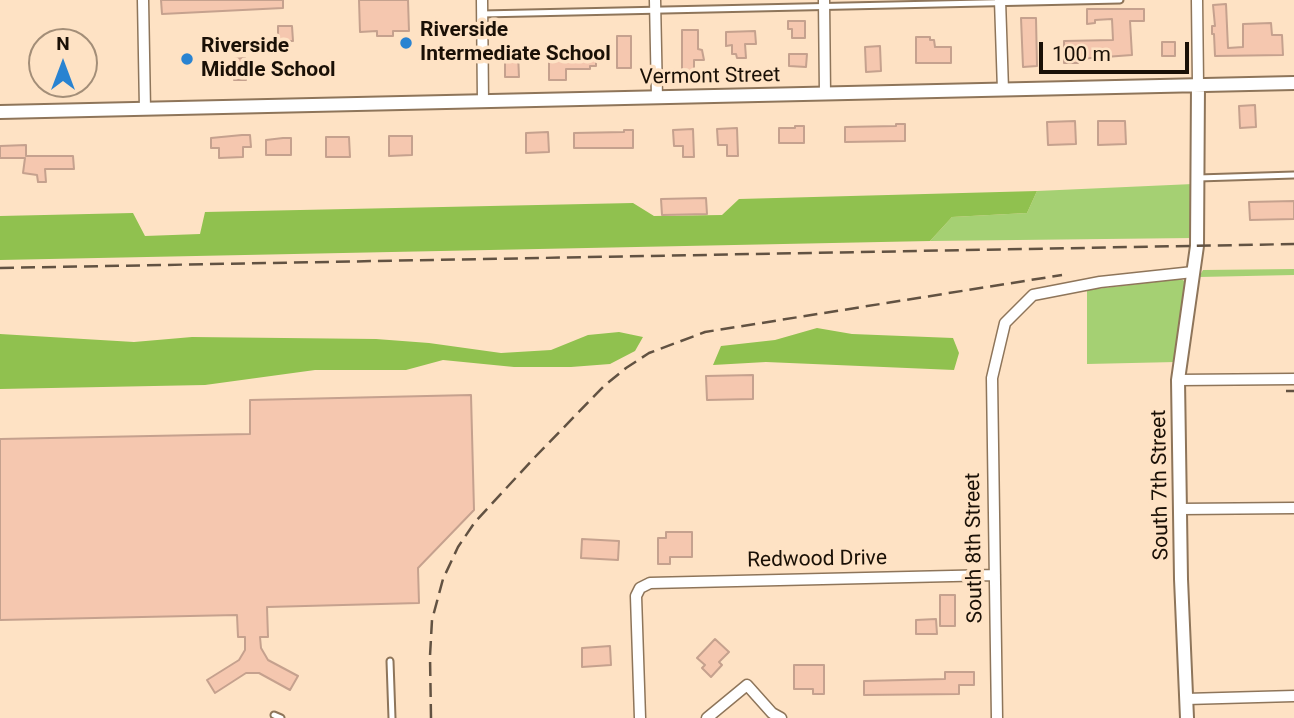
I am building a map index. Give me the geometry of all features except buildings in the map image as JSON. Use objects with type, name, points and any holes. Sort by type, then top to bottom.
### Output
[{"type":"street","points":[[143,0],[145,109]]},
{"type":"street","points":[[482,0],[483,102]]},
{"type":"street","points":[[1197,0],[1198,84]]},
{"type":"street","points":[[1000,1],[1003,90]]},
{"type":"street","points":[[824,3],[825,94]]},
{"type":"street","points":[[655,5],[657,98]]},
{"type":"street","name":"Vermont Street","points":[[0,112],[1294,83]]},
{"type":"street","name":"South 7th Street","points":[[1187,718],[1181,579],[1178,380],[1196,252],[1198,84]]},
{"type":"street","name":"South 8th Street","points":[[997,718],[992,377],[1005,323],[1033,295],[1100,282],[1193,272]]},
{"type":"street","points":[[1178,380],[1294,379]]},
{"type":"street","points":[[1181,509],[1294,508]]},
{"type":"street","name":"Redwood Drive","points":[[640,718],[636,596],[640,588],[650,583],[995,575]]},
{"type":"street","points":[[707,718],[747,685],[772,713],[781,718]]},
{"type":"street","points":[[1186,699],[1294,696]]},
{"type":"lane","points":[[482,14],[655,5],[1121,0]]},
{"type":"lane","points":[[1198,178],[1294,175]]},
{"type":"lane","points":[[390,661],[392,718]]},
{"type":"green space","points":[[1193,184],[1192,238],[930,241],[952,217],[1027,213],[1037,191]]},
{"type":"green space","points":[[1037,191],[1027,213],[952,217],[930,241],[0,260],[0,216],[133,213],[145,236],[200,234],[205,212],[633,203],[654,216],[722,215],[739,199]]},
{"type":"green space","points":[[1294,269],[1294,275],[1199,277],[1203,270]]},
{"type":"green space","points":[[1181,279],[1186,282],[1176,362],[1087,364],[1087,290]]},
{"type":"green space","points":[[817,328],[852,334],[953,338],[959,353],[954,370],[766,362],[713,365],[721,346],[775,340]]},
{"type":"green space","points":[[619,332],[643,337],[635,351],[610,364],[514,367],[443,360],[406,370],[315,370],[205,385],[0,389],[0,334],[134,342],[192,337],[376,339],[501,353],[551,350],[588,335]]},
{"type":"railway","points":[[0,268],[1294,244]]},
{"type":"railway","points":[[431,718],[432,620],[443,579],[458,547],[475,522],[535,457],[604,386],[626,368],[649,353],[705,332],[1062,275]]},
{"type":"railway","points":[[1286,391],[1294,391]]},
{"type":"place","name":"Riverside Intermediate School","points":[[406,43]]},
{"type":"place","name":"Riverside Middle School","points":[[187,59]]}]
